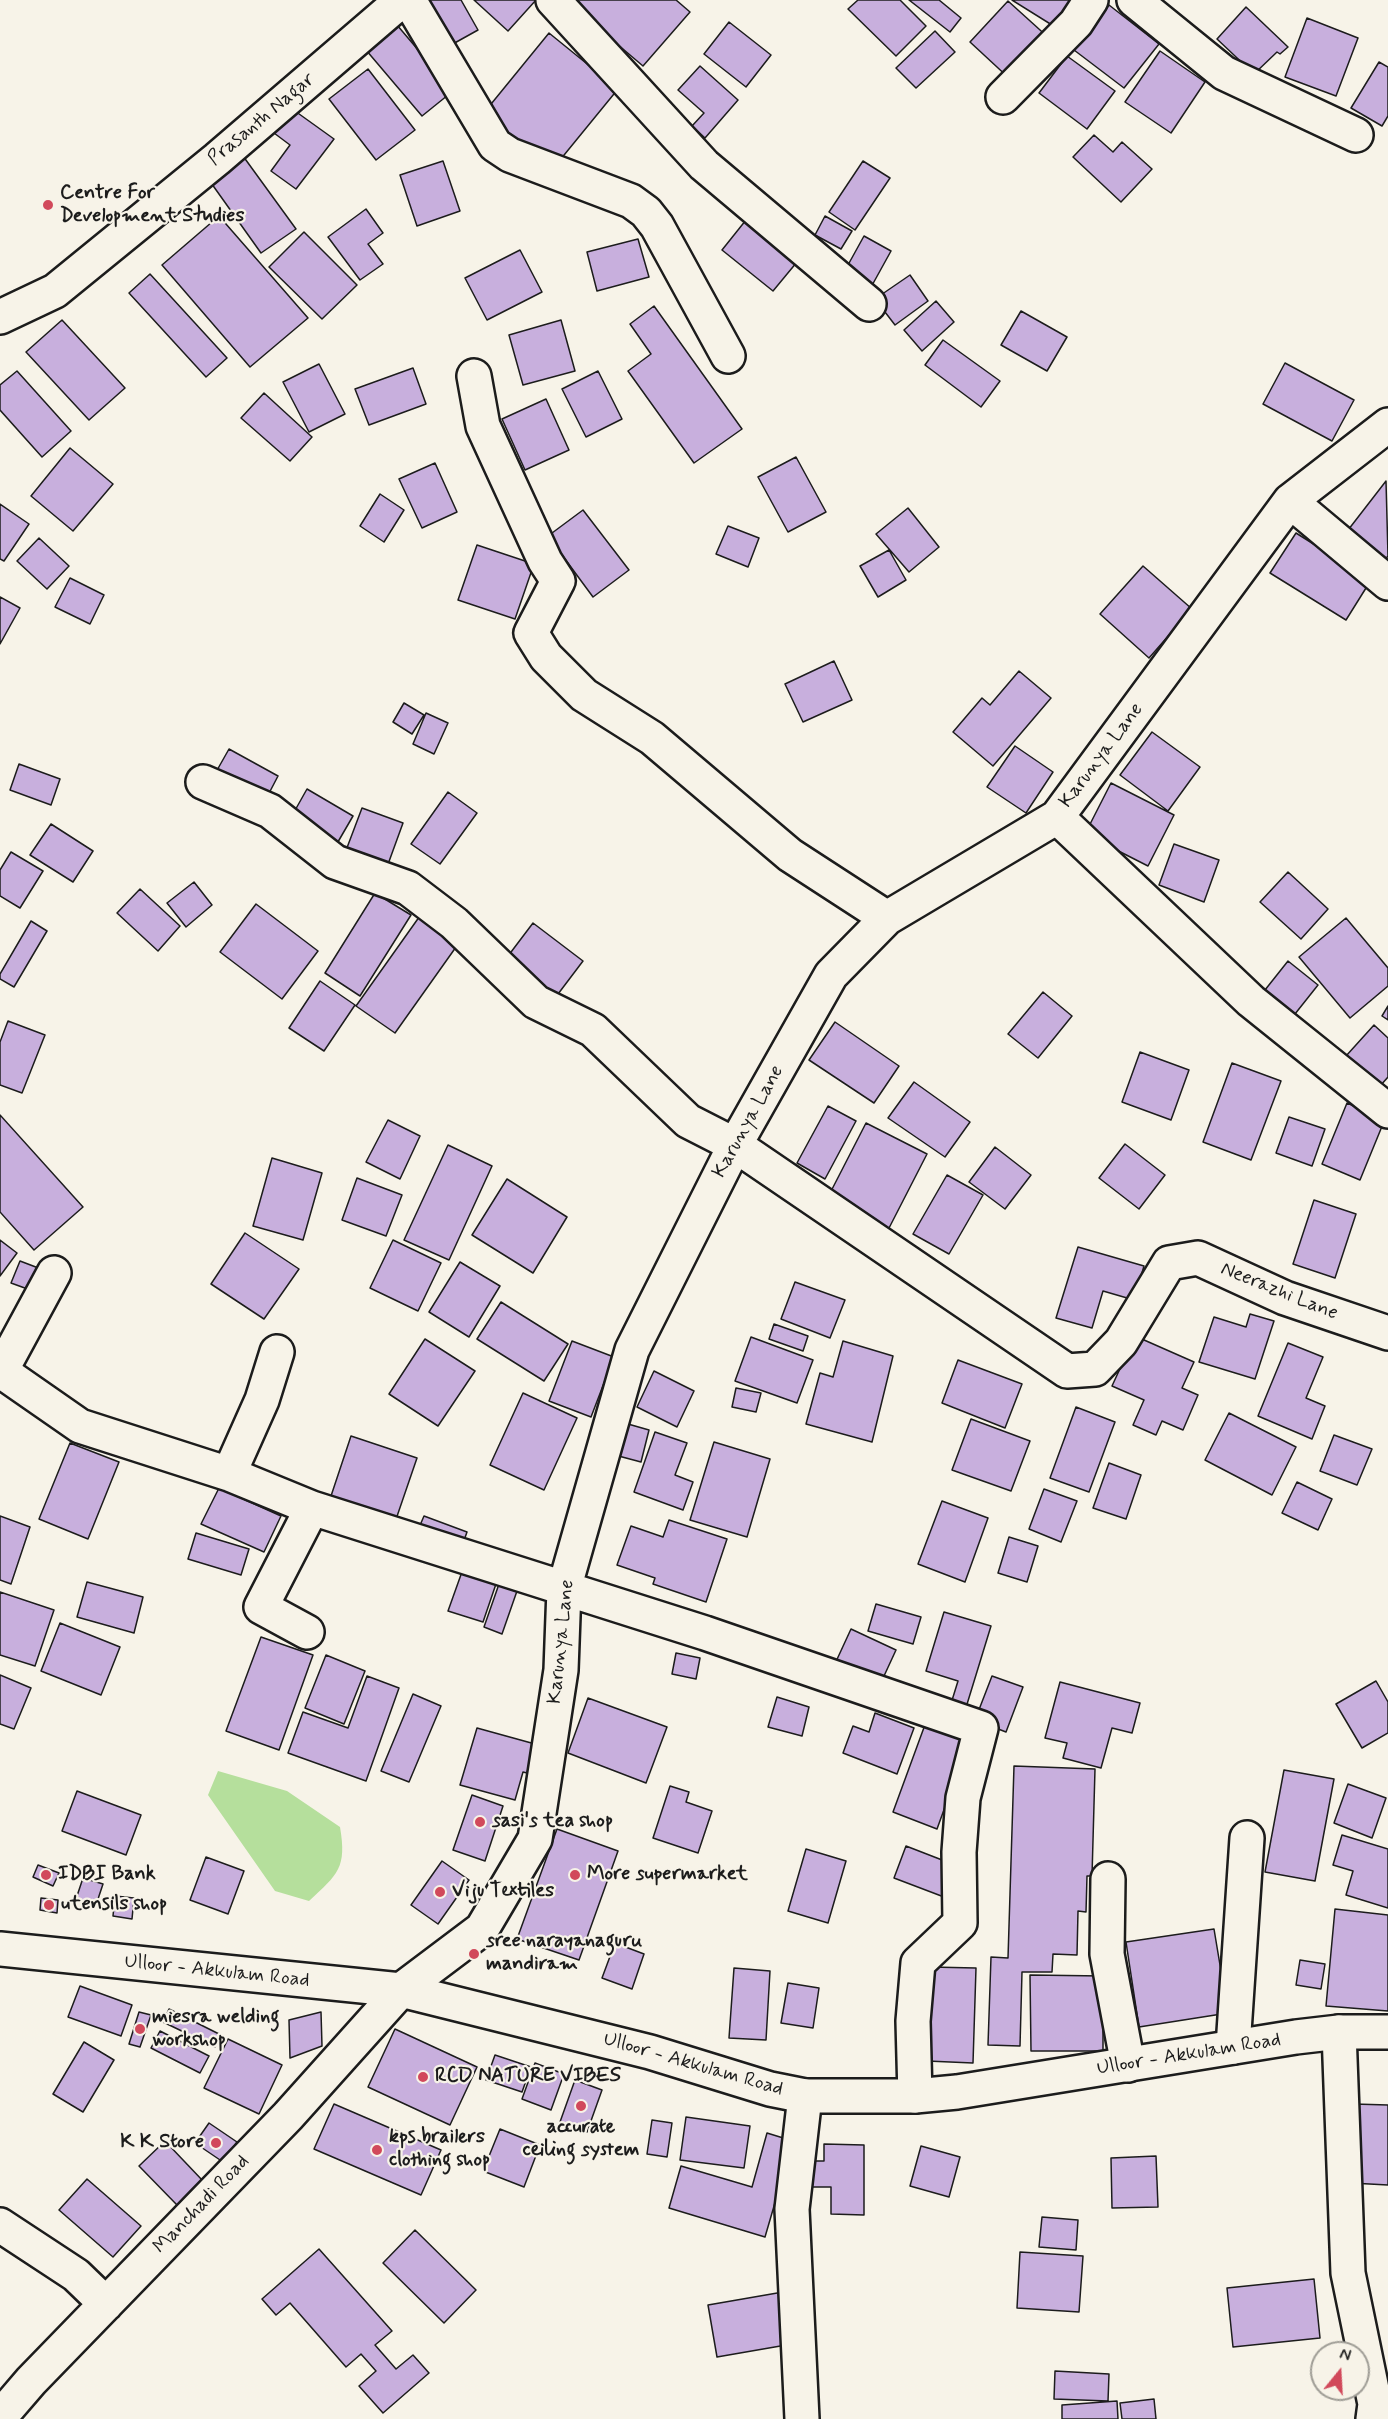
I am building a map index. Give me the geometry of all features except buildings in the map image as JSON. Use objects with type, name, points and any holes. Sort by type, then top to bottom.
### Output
[{"type":"street","name":"Prasanth Nagar","points":[[0,317],[55,291],[217,159],[402,0]]},
{"type":"street","points":[[409,0],[495,145],[510,155],[631,201],[653,219],[728,356]]},
{"type":"street","points":[[553,0],[704,165],[869,304]]},
{"type":"street","points":[[1003,97],[1076,23],[1091,0]]},
{"type":"street","points":[[1134,0],[1224,73],[1356,135]]},
{"type":"street","points":[[474,376],[483,426],[545,561],[558,581],[531,633],[546,657],[584,695],[652,738],[790,855],[887,918]]},
{"type":"street","name":"Karunya Lane","points":[[401,1990],[482,1929],[535,1839],[561,1670],[564,1589],[632,1350],[735,1145],[831,975],[887,918],[1057,817],[1290,501],[1388,425]]},
{"type":"street","points":[[1290,501],[1388,583]]},
{"type":"street","points":[[202,782],[270,811],[335,862],[408,888],[454,923],[536,1002],[592,1030],[688,1121],[735,1145]]},
{"type":"street","points":[[1057,817],[1251,1001],[1388,1111]]},
{"type":"street","name":"Neerazhi Lane","points":[[735,1145],[1067,1371],[1095,1369],[1121,1342],[1169,1263],[1198,1258],[1285,1298],[1388,1333]]},
{"type":"street","points":[[54,1273],[0,1371],[80,1426],[230,1474],[312,1508],[705,1633],[981,1728],[963,1798],[959,1852],[960,1923],[918,1963],[913,2021],[915,2096]]},
{"type":"street","points":[[230,1474],[262,1400],[277,1352]]},
{"type":"street","points":[[308,1632],[261,1607],[312,1508]]},
{"type":"street","points":[[1233,2047],[1247,1838]]},
{"type":"street","points":[[1108,1879],[1107,1954],[1128,2064]]},
{"type":"street","name":"Ulloor - Akkulam Road","points":[[0,1949],[401,1990],[650,2052],[770,2089],[806,2096],[915,2096],[957,2092],[1339,2032],[1388,2032]]},
{"type":"street","name":"Manchadi Road","points":[[0,2417],[288,2116],[401,1990]]},
{"type":"street","points":[[1339,2032],[1348,2273],[1375,2404],[1373,2419]]},
{"type":"street","points":[[802,2419],[792,2209],[806,2096]]},
{"type":"street","points":[[0,2225],[76,2276],[106,2304]]},
{"type":"green space","points":[[218,1771],[287,1791],[340,1827],[342,1852],[338,1869],[327,1884],[309,1901],[275,1891],[208,1795]]},
{"type":"place","name":"Centre For Development Studies","points":[[48,205]]},
{"type":"place","name":"sasi's tea shop","points":[[480,1822]]},
{"type":"place","name":"IDBI Bank","points":[[46,1875]]},
{"type":"place","name":"More supermarket","points":[[575,1875]]},
{"type":"place","name":"Viju Textiles","points":[[440,1892]]},
{"type":"place","name":"utensils shop","points":[[49,1905]]},
{"type":"place","name":"sree narayanaguru mandiram","points":[[474,1954]]},
{"type":"place","name":"miesra welding workshop","points":[[140,2029]]},
{"type":"place","name":"RCD NATURE VIBES","points":[[423,2077]]},
{"type":"place","name":"accurate ceiling system","points":[[581,2106]]},
{"type":"place","name":"K K Store","points":[[216,2143]]},
{"type":"place","name":"kps brailers clothing shop","points":[[377,2150]]}]
